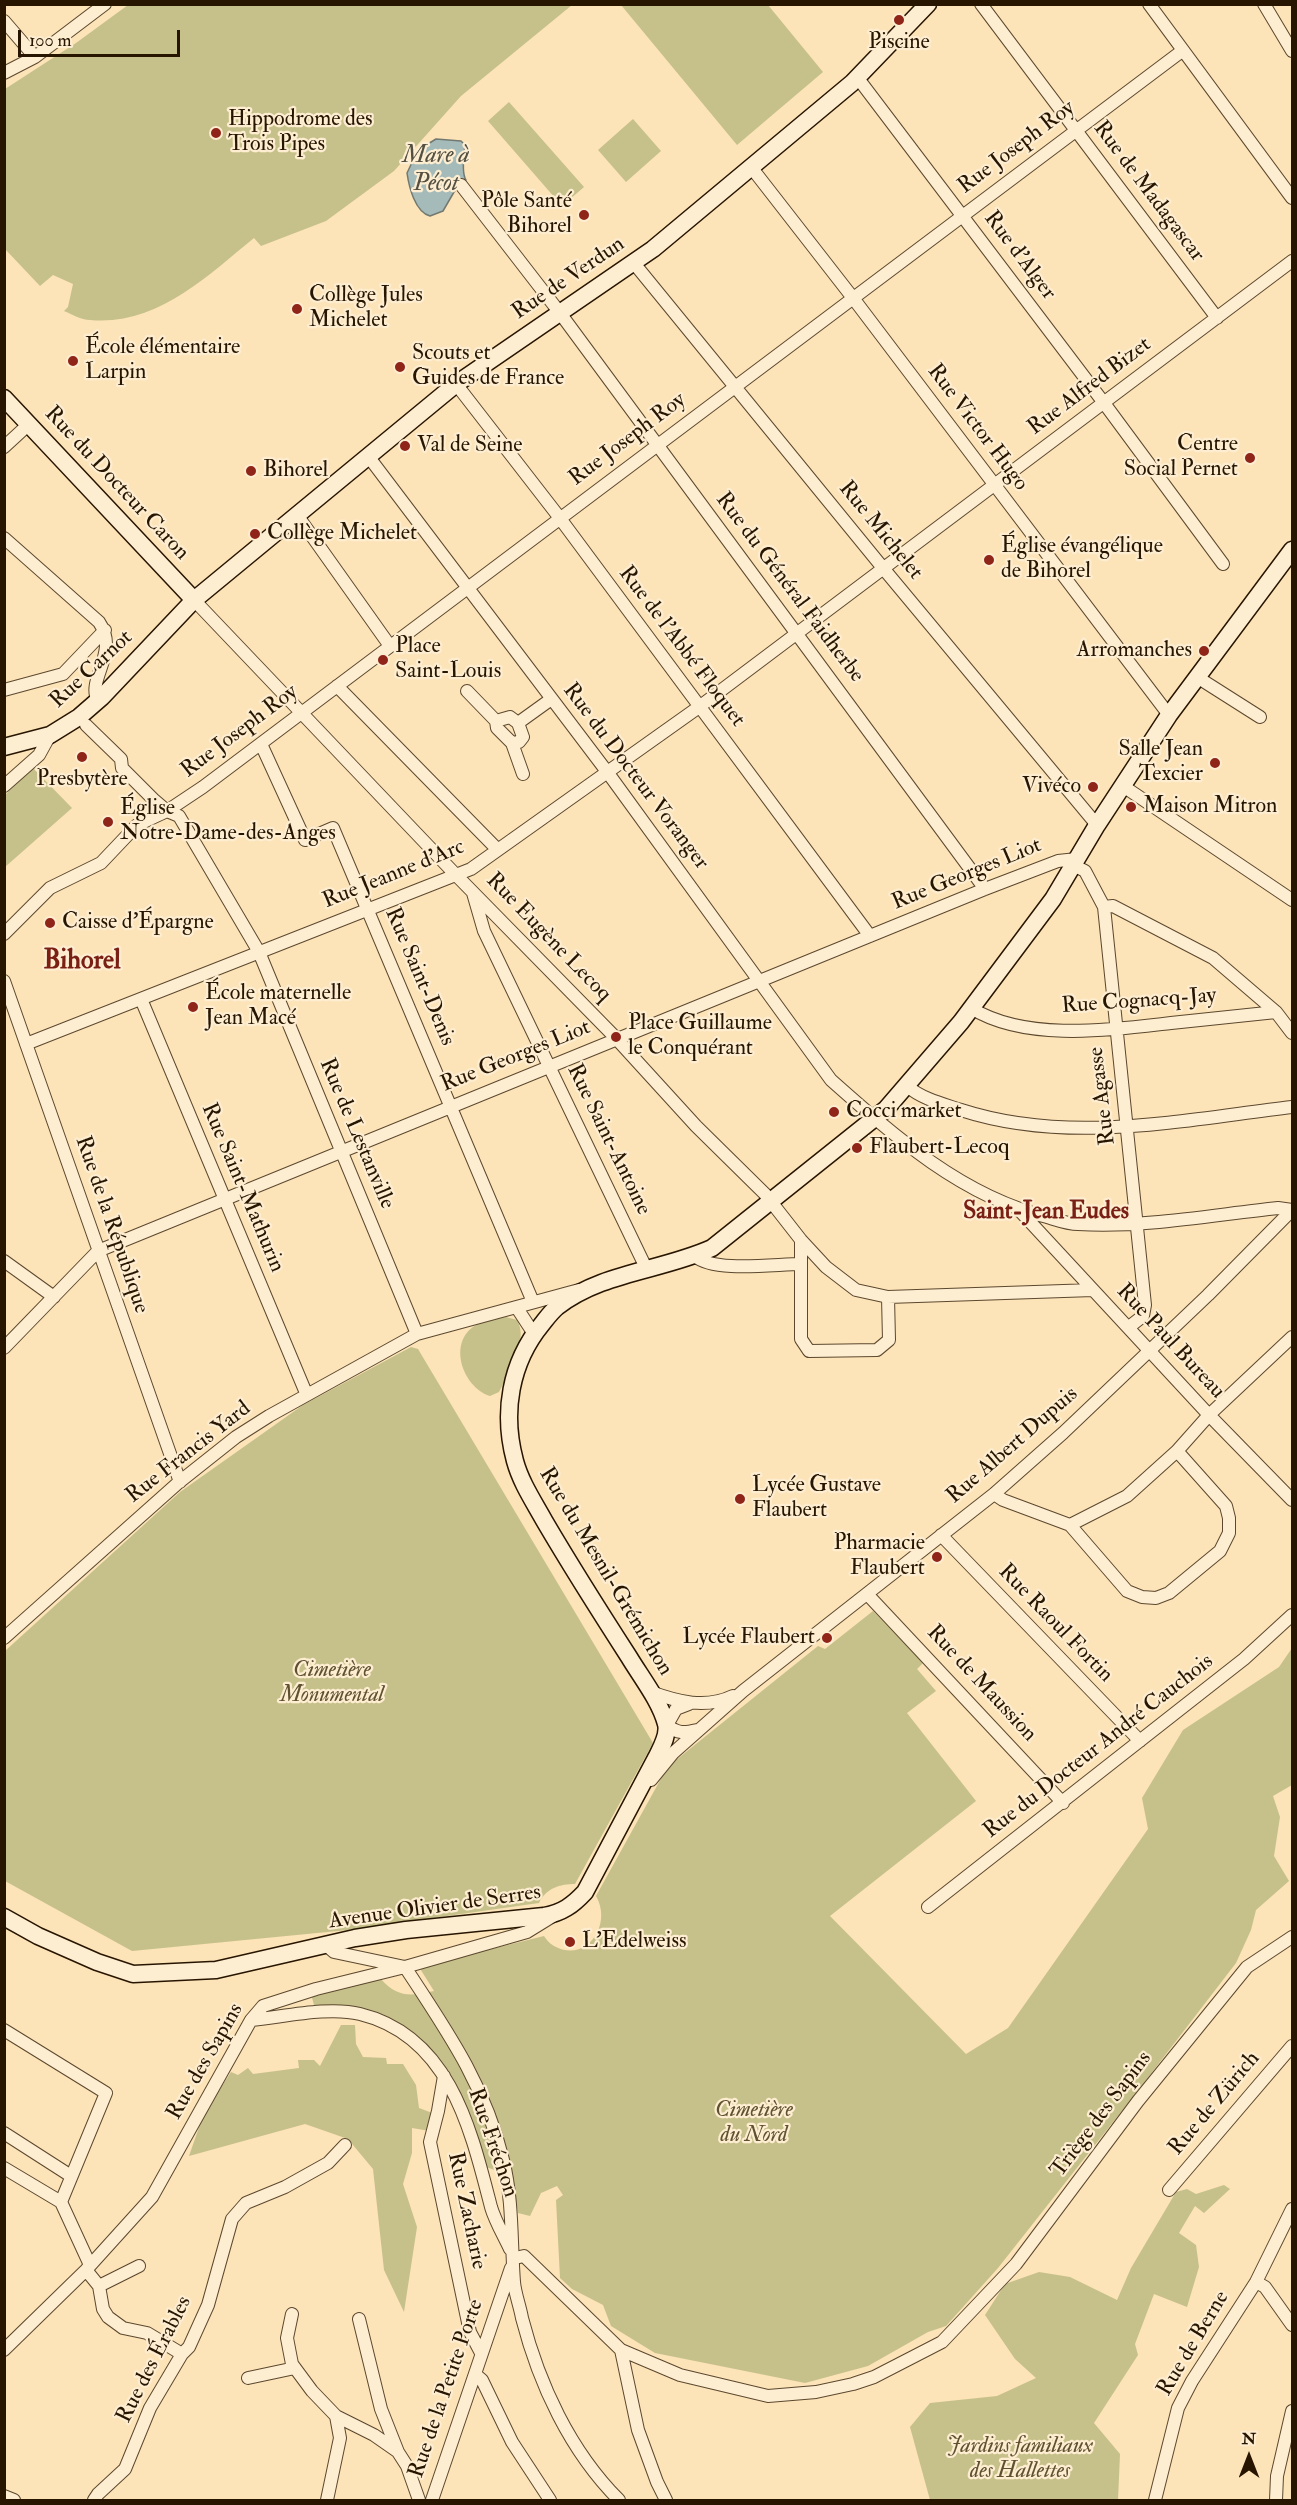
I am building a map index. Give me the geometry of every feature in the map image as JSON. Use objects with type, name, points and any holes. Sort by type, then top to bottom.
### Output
[{"type":"street","points":[[4,73],[35,57],[105,4]]},
{"type":"street","name":"Rue de Verdun","points":[[194,600],[456,384],[653,249],[857,77],[928,4]]},
{"type":"street","name":"Rue de Madagascar","points":[[981,4],[1217,318]]},
{"type":"street","points":[[1149,4],[1293,198]]},
{"type":"street","points":[[1264,4],[1293,51]]},
{"type":"street","points":[[4,21],[35,57]]},
{"type":"street","name":"Rue Joseph Roy","points":[[4,934],[50,888],[101,862],[137,825],[167,811],[261,744],[1182,51]]},
{"type":"street","name":"Rue d'Alger","points":[[857,77],[1223,564]]},
{"type":"street","name":"Rue Victor Hugo","points":[[751,167],[1169,715]]},
{"type":"street","name":"Rue du Général Faidherbe","points":[[461,185],[560,313],[986,889]]},
{"type":"street","name":"Rue Alfred Bizet","points":[[797,633],[1293,261]]},
{"type":"street","name":"Rue Michelet","points":[[633,262],[1097,825]]},
{"type":"street","name":"Rue de l'Abbé Floquet","points":[[456,384],[559,518],[870,936]]},
{"type":"street","name":"Rue du Docteur Caron","points":[[4,398],[194,600]]},
{"type":"street","points":[[4,447],[29,424]]},
{"type":"street","name":"Rue du Docteur Voranger","points":[[368,456],[550,700],[608,773],[831,1080],[922,1156],[950,1174],[1019,1210]]},
{"type":"street","points":[[297,515],[390,646]]},
{"type":"street","points":[[4,538],[99,622],[105,630],[106,651],[95,697],[98,701]]},
{"type":"street","name":"Rue du Mesnil-Grémichon","points":[[667,1725],[651,1692],[524,1484],[515,1461],[510,1420],[511,1388],[519,1361],[534,1334],[553,1311],[585,1289],[695,1256],[712,1248],[886,1109],[971,1008],[1053,899],[1097,825],[1169,715],[1293,550]]},
{"type":"street","name":"Rue Carnot","points":[[4,747],[50,735],[71,723],[98,701],[194,600]]},
{"type":"street","name":"Rue Eugène Lecoq","points":[[194,600],[616,1039],[696,1126],[765,1194],[770,1203],[826,1267],[856,1290],[888,1297],[1093,1290]]},
{"type":"street","points":[[4,690],[63,674],[105,630]]},
{"type":"street","name":"Rue Jeanne d'Arc","points":[[26,1044],[471,869],[608,773],[797,633]]},
{"type":"street","points":[[1197,676],[1260,717]]},
{"type":"street","points":[[337,686],[498,850]]},
{"type":"street","points":[[467,691],[496,721],[497,728],[512,743],[523,774]]},
{"type":"street","points":[[518,723],[550,700]]},
{"type":"street","points":[[496,721],[510,717],[518,723],[523,737],[519,742],[512,743]]},
{"type":"street","name":"Rue de Lestanville","points":[[86,725],[121,759],[122,768],[167,811],[179,816],[259,952],[340,1151],[419,1334]]},
{"type":"street","points":[[4,786],[39,755],[50,735]]},
{"type":"street","name":"Rue Saint-Denis","points":[[261,744],[305,840],[333,828],[536,1301]]},
{"type":"street","points":[[1122,786],[1293,900]]},
{"type":"street","name":"Rue Georges Liot","points":[[4,1348],[98,1251],[986,889],[1058,861],[1075,862]]},
{"type":"street","name":"Rue Agasse","points":[[1075,862],[1085,871],[1104,907],[1146,1311],[1129,1327]]},
{"type":"street","name":"Rue Saint-Antoine","points":[[473,892],[484,931],[647,1270]]},
{"type":"street","points":[[1104,907],[1113,906],[1213,958],[1276,1012],[1293,1033]]},
{"type":"street","points":[[484,931],[498,917]]},
{"type":"street","name":"Rue de la République","points":[[4,981],[180,1482]]},
{"type":"street","name":"Rue Saint-Mathurin","points":[[141,999],[306,1393]]},
{"type":"street","name":"Rue Cognacq-Jay","points":[[971,1008],[1004,1021],[1036,1028],[1074,1032],[1276,1012]]},
{"type":"street","points":[[907,1086],[918,1094],[949,1106],[1012,1124],[1076,1129],[1128,1126],[1293,1107]]},
{"type":"street","points":[[1019,1210],[1077,1224],[1138,1223],[1278,1208],[1293,1210]]},
{"type":"street","name":"Rue Paul Bureau","points":[[1019,1210],[1209,1415],[1292,1499]]},
{"type":"street","name":"Rue Albert Dupuis","points":[[634,1799],[673,1753],[742,1691],[868,1595],[994,1494],[1063,1433],[1293,1210]]},
{"type":"street","points":[[801,1240],[801,1340],[809,1351],[877,1350],[888,1340],[888,1297]]},
{"type":"street","points":[[695,1256],[702,1262],[724,1265],[801,1264]]},
{"type":"street","points":[[4,1260],[54,1297]]},
{"type":"street","name":"Rue Francis Yard","points":[[4,1638],[180,1482],[236,1437],[306,1393],[419,1334],[517,1308],[570,1290],[585,1289]]},
{"type":"street","points":[[536,1301],[553,1311]]},
{"type":"street","points":[[517,1308],[534,1334]]},
{"type":"street","points":[[1070,1525],[1127,1496],[1177,1451],[1209,1415],[1293,1337]]},
{"type":"street","points":[[994,1494],[1003,1500],[1070,1525],[1127,1592],[1142,1597],[1156,1598],[1169,1593],[1220,1551],[1229,1533],[1230,1518],[1226,1506],[1177,1451]]},
{"type":"street","name":"Rue Raoul Fortin","points":[[941,1535],[1140,1742]]},
{"type":"street","name":"Rue de Maussion","points":[[868,1595],[1063,1803]]},
{"type":"street","name":"Rue du Docteur André Cauchois","points":[[928,1907],[1244,1659],[1293,1615]]},
{"type":"street","name":"Rue Albert Dupuis","points":[[667,1725],[676,1709],[692,1704],[713,1703],[742,1691]]},
{"type":"street","name":"Rue Albert Dupuis","points":[[651,1692],[692,1704]]},
{"type":"street","points":[[667,1725],[675,1732],[684,1733],[701,1729]]},
{"type":"street","name":"Avenue Olivier de Serres","points":[[4,1917],[47,1941],[133,1974],[216,1970],[355,1938],[406,1930],[524,1919],[562,1911],[585,1892],[665,1739],[667,1725]]},
{"type":"street","name":"Rue des Sapins","points":[[4,2350],[88,2267],[152,2198],[251,2020],[263,2006],[316,1989],[405,1967],[527,1932],[562,1911]]},
{"type":"street","name":"Triège des Sapins","points":[[621,2350],[680,2375],[768,2396],[816,2392],[874,2377],[942,2342],[1016,2264],[1138,2101],[1247,1967],[1293,1937]]},
{"type":"street","points":[[326,1945],[334,1952],[405,1967],[469,2067],[487,2105],[504,2162],[514,2258],[514,2284],[528,2340],[546,2387],[573,2442],[603,2484],[619,2500]]},
{"type":"street","name":"Rue Fréchon","points":[[251,2020],[329,2012],[360,2014],[389,2025],[420,2045],[444,2076],[461,2108],[489,2193],[491,2209],[514,2258]]},
{"type":"street","points":[[4,2030],[106,2093],[61,2202]]},
{"type":"street","name":"Rue de Zürich","points":[[1169,2190],[1293,2046]]},
{"type":"street","name":"Rue Zacharie","points":[[444,2076],[430,2142],[470,2332],[481,2353]]},
{"type":"street","points":[[4,2133],[71,2176]]},
{"type":"street","name":"Rue des Érables","points":[[94,2500],[125,2469],[150,2408],[182,2354],[189,2348],[208,2305],[232,2219],[246,2203],[285,2187],[328,2163],[345,2145]]},
{"type":"street","points":[[4,2168],[61,2202],[88,2267],[99,2286],[108,2317],[123,2328],[147,2333],[182,2354]]},
{"type":"street","name":"Rue de Berne","points":[[1155,2500],[1178,2408],[1192,2381],[1256,2282],[1293,2209]]},
{"type":"street","points":[[514,2258],[524,2256],[621,2350],[639,2430],[657,2482],[666,2500]]},
{"type":"street","name":"Rue de la Petite Porte","points":[[432,2500],[514,2258]]},
{"type":"street","points":[[99,2286],[139,2266]]},
{"type":"street","points":[[1256,2282],[1265,2287],[1293,2325]]},
{"type":"street","points":[[292,2314],[287,2338],[292,2364],[312,2391],[336,2416],[374,2435],[398,2452]]},
{"type":"street","points":[[359,2319],[381,2409],[398,2452],[407,2466],[419,2500]]},
{"type":"street","points":[[248,2378],[295,2368]]},
{"type":"street","points":[[475,2374],[482,2380],[512,2442],[550,2500]]},
{"type":"street","points":[[1276,2500],[1277,2476],[1293,2411]]},
{"type":"street","points":[[327,2500],[340,2438],[336,2416]]},
{"type":"street","points":[[4,2496],[14,2500]]},
{"type":"green space","name":"Hippodrome des Trois Pipes","points":[[128,5],[572,5],[461,96],[394,171],[326,221],[261,246],[254,238],[199,283],[159,307],[114,320],[87,320],[64,311],[68,307],[73,284],[53,275],[40,286],[5,249],[5,89],[76,43]]},
{"type":"green space","points":[[621,5],[768,5],[823,72],[737,145]]},
{"type":"green space","points":[[509,102],[584,187],[562,206],[488,121]]},
{"type":"green space","points":[[633,119],[661,151],[626,182],[598,150]]},
{"type":"green space","points":[[33,768],[72,808],[5,867],[5,795]]},
{"type":"green space","points":[[506,1317],[517,1320],[521,1337],[519,1347],[499,1392],[490,1396],[480,1391],[465,1373],[460,1351],[462,1341],[468,1331],[478,1324]]},
{"type":"green space","name":"Cimetière Monumental","points":[[411,1347],[418,1349],[653,1743],[575,1884],[554,1888],[545,1894],[539,1903],[348,1930],[132,1951],[5,1881],[5,1651],[180,1492],[303,1405]]},
{"type":"green space","name":"Cimetière du Nord","points":[[873,1611],[923,1663],[917,1669],[936,1691],[907,1713],[976,1801],[830,1916],[966,2054],[1008,2028],[1148,1829],[1142,1798],[1183,1730],[1279,1667],[1292,1648],[1292,1785],[1273,1796],[1280,1817],[1274,1856],[1289,1881],[1256,1910],[1251,1930],[1236,1963],[998,2268],[946,2326],[928,2332],[868,2366],[805,2383],[655,2353],[611,2326],[603,2305],[572,2289],[560,2278],[556,2200],[563,2195],[557,2186],[541,2193],[530,2216],[518,2213],[512,2176],[486,2167],[458,2087],[427,2045],[406,2029],[361,2009],[314,2005],[311,1994],[381,1979],[393,1990],[405,1994],[426,1993],[434,1991],[419,1967],[544,1936],[553,1945],[566,1950],[576,1950],[586,1946],[599,1929],[601,1919],[596,1896],[663,1775],[676,1760],[818,1646],[825,1649]]},
{"type":"green space","points":[[341,2025],[355,2025],[356,2044],[363,2057],[386,2058],[387,2064],[403,2064],[416,2085],[419,2108],[435,2114],[430,2131],[412,2128],[412,2153],[403,2184],[417,2227],[404,2312],[384,2270],[373,2169],[348,2139],[305,2124],[189,2156],[204,2113],[231,2072],[238,2075],[248,2068],[253,2074],[299,2068],[298,2060],[314,2060],[320,2066]]},
{"type":"green space","name":"Jardins familiaux des Hallettes","points":[[1224,2185],[1230,2189],[1204,2213],[1195,2206],[1179,2233],[1196,2245],[1199,2267],[1187,2307],[1154,2294],[1135,2344],[1138,2355],[1094,2423],[1120,2454],[1118,2500],[930,2500],[910,2427],[930,2403],[997,2396],[1036,2378],[1015,2359],[985,2315],[1005,2284],[1039,2272],[1070,2277],[1117,2300],[1131,2268],[1176,2192],[1187,2189],[1196,2194]]},
{"type":"water","name":"Mare à Pécot","points":[[436,139],[461,141],[465,145],[463,168],[466,180],[454,192],[443,211],[430,216],[420,210],[411,192],[407,173],[418,150]]},
{"type":"place","name":"Piscine","points":[[899,20]]},
{"type":"place","name":"Hippodrome des Trois Pipes","points":[[216,133]]},
{"type":"place","name":"Pôle Santé Bihorel","points":[[584,215]]},
{"type":"place","name":"Collège Jules Michelet","points":[[297,309]]},
{"type":"place","name":"École élémentaire Larpin","points":[[73,361]]},
{"type":"place","name":"Scouts et Guides de France","points":[[400,367]]},
{"type":"place","name":"Val de Seine","points":[[405,446]]},
{"type":"place","name":"Centre Social Pernet","points":[[1250,458]]},
{"type":"place","name":"Bihorel","points":[[251,471]]},
{"type":"place","name":"Collège Michelet","points":[[255,534]]},
{"type":"place","name":"Église évangélique de Bihorel","points":[[989,560]]},
{"type":"place","name":"Arromanches","points":[[1204,651]]},
{"type":"place","name":"Place Saint-Louis","points":[[383,660]]},
{"type":"place","name":"Presbytère","points":[[82,757]]},
{"type":"place","name":"Salle Jean Texcier","points":[[1215,763]]},
{"type":"place","name":"Vivéco","points":[[1093,787]]},
{"type":"place","name":"Maison Mitron","points":[[1131,807]]},
{"type":"place","name":"Église Notre-Dame-des-Anges","points":[[108,822]]},
{"type":"place","name":"Caisse d'Épargne","points":[[50,923]]},
{"type":"place","name":"École maternelle Jean Macé","points":[[193,1007]]},
{"type":"place","name":"Place Guillaume le Conquérant","points":[[616,1037]]},
{"type":"place","name":"Cocci market","points":[[834,1112]]},
{"type":"place","name":"Flaubert-Lecoq","points":[[857,1148]]},
{"type":"place","name":"Lycée Gustave Flaubert","points":[[740,1499]]},
{"type":"place","name":"Pharmacie Flaubert","points":[[937,1557]]},
{"type":"place","name":"Lycée Flaubert","points":[[827,1638]]},
{"type":"place","name":"L'Edelweiss","points":[[570,1942]]},
{"type":"district","name":"Bihorel","points":[[82,962]]},
{"type":"district","name":"Saint-Jean Eudes","points":[[1046,1213]]}]
